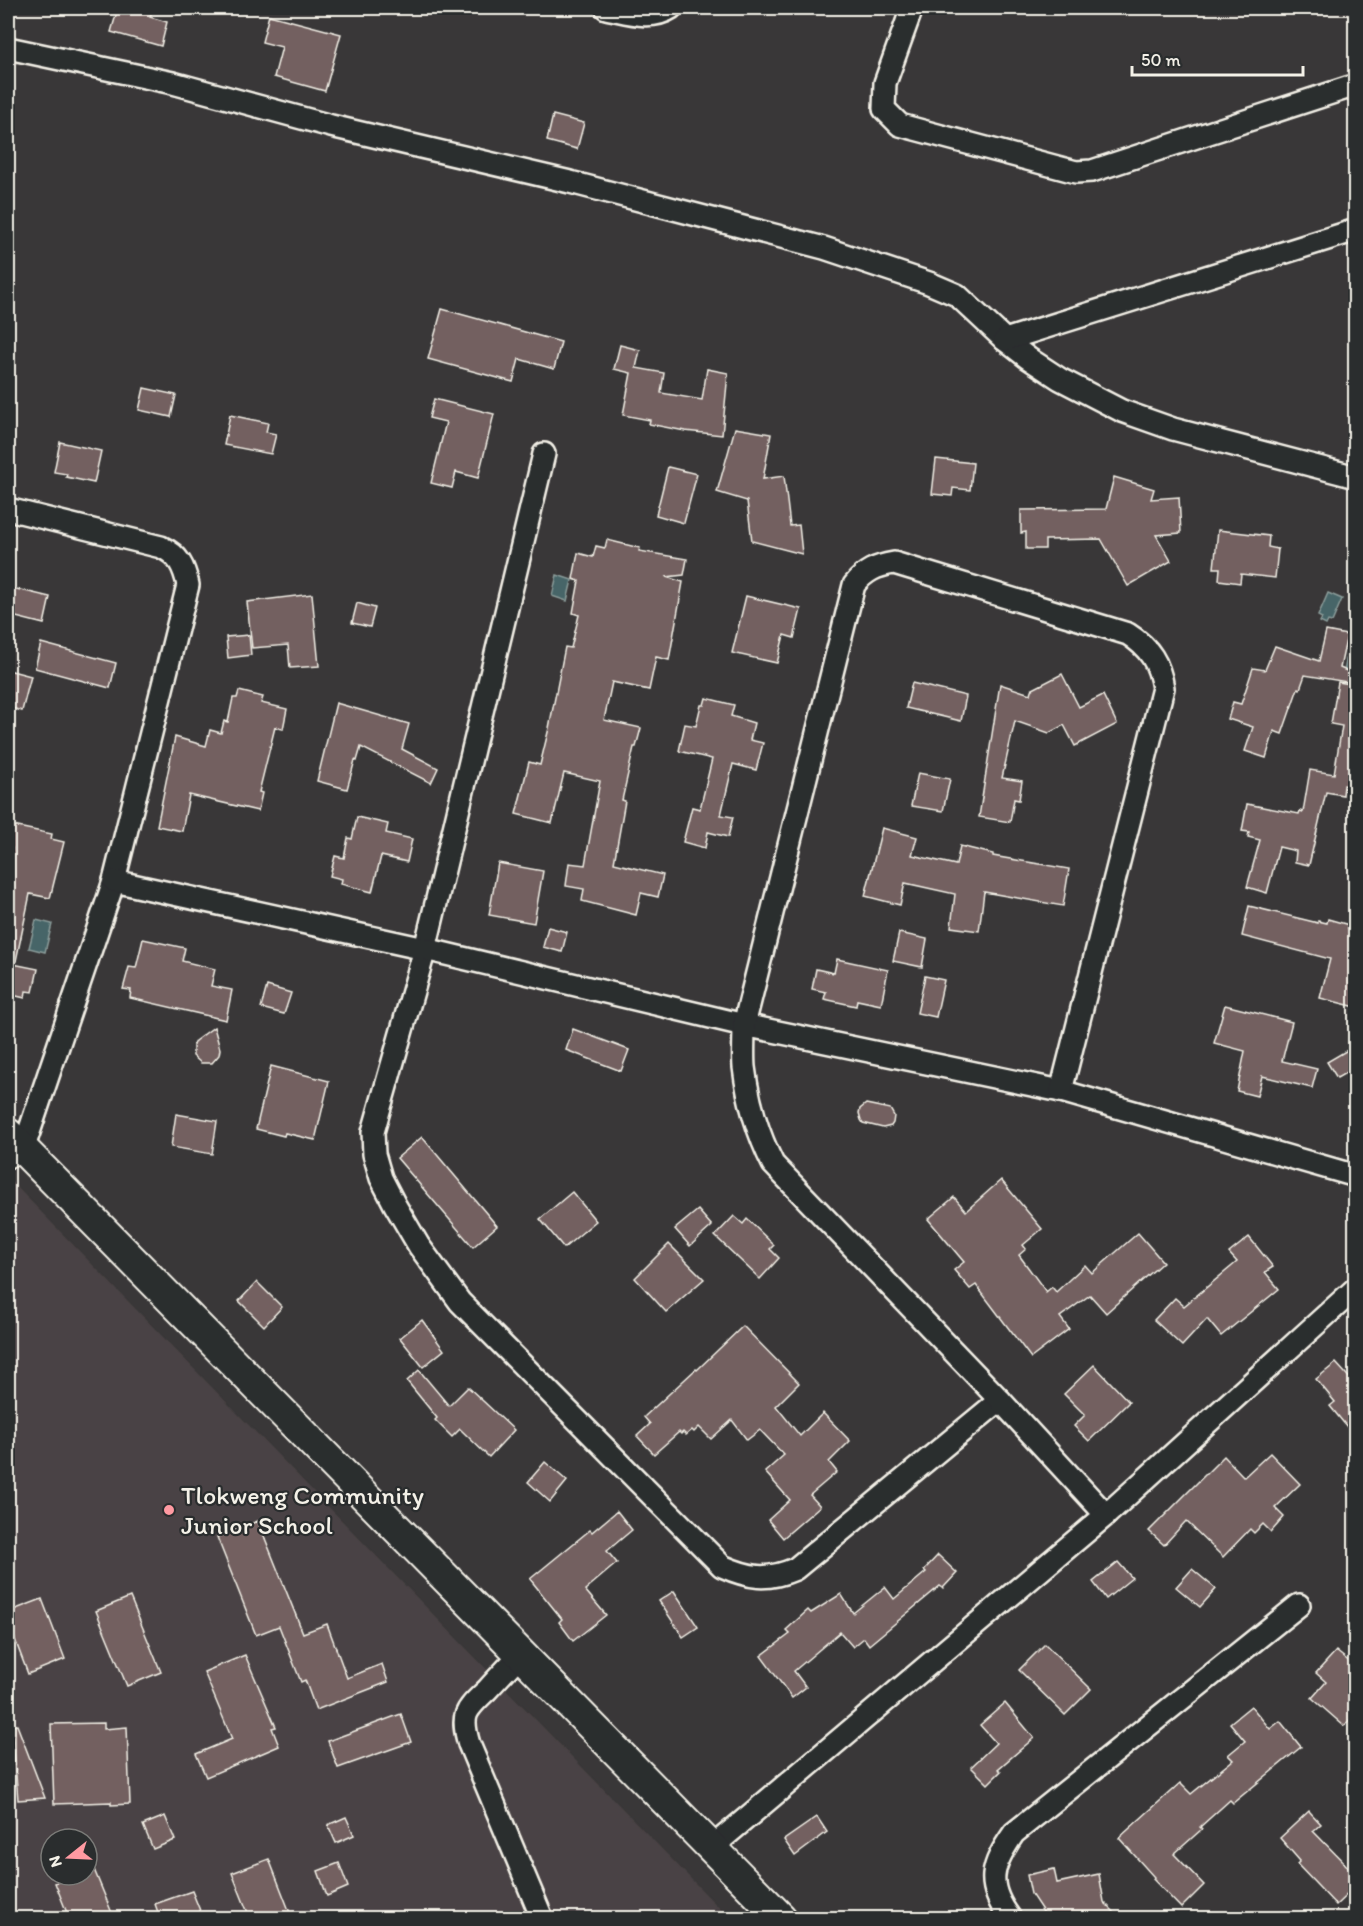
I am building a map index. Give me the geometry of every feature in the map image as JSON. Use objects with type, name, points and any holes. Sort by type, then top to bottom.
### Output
[{"type":"street","points":[[606,8],[642,15],[670,8]]},
{"type":"street","points":[[912,8],[885,83],[884,109],[891,117],[900,125],[1076,172],[1092,171],[1356,85]]},
{"type":"street","points":[[8,48],[195,88],[331,126],[570,182],[824,248],[929,283],[957,295],[1005,340],[1028,358],[1122,411],[1173,429],[1356,477]]},
{"type":"street","points":[[1005,340],[1356,230]]},
{"type":"street","points":[[544,454],[425,949],[374,1132],[374,1154],[381,1178],[419,1246],[460,1302],[722,1566],[743,1575],[779,1576],[795,1569],[1000,1400]]},
{"type":"street","points":[[8,509],[161,547],[172,552],[180,560],[188,585],[114,881],[12,1147],[781,1918]]},
{"type":"street","points":[[1061,1091],[1163,688],[1160,672],[1153,657],[1142,643],[1128,634],[894,563],[870,569],[854,585],[744,1025],[744,1066],[754,1117],[773,1164],[1000,1400],[1106,1515]]},
{"type":"street","points":[[114,881],[425,949],[744,1025],[1061,1091],[1356,1176]]},
{"type":"street","points":[[711,1848],[1106,1515],[1356,1288]]},
{"type":"street","points":[[1010,1918],[999,1903],[994,1886],[994,1868],[1014,1833],[1299,1605]]},
{"type":"street","points":[[520,1654],[472,1702],[466,1713],[465,1728],[469,1744],[542,1918]]},
{"type":"shaded area","name":"Tlokweng Community Junior School","points":[[10,1180],[729,1918],[8,1918],[8,1181]]},
{"type":"water","points":[[557,575],[572,580],[567,601],[552,596]]},
{"type":"water","points":[[1328,593],[1342,599],[1332,622],[1328,621],[1326,625],[1320,622],[1322,618],[1318,616]]},
{"type":"water","points":[[1347,656],[1355,658],[1355,680],[1343,677]]},
{"type":"water","points":[[36,920],[52,924],[45,952],[29,948]]},
{"type":"building","points":[[118,8],[153,8],[150,17],[167,22],[161,46],[111,32]]},
{"type":"building","points":[[269,15],[341,34],[325,91],[274,77],[282,47],[262,42]]},
{"type":"building","points":[[553,115],[584,123],[577,149],[547,141]]},
{"type":"building","points":[[442,309],[561,342],[554,369],[519,359],[513,382],[428,359]]},
{"type":"building","points":[[620,345],[640,350],[636,368],[664,373],[661,393],[702,400],[707,369],[728,373],[722,435],[649,424],[650,420],[623,415],[631,373],[614,369]]},
{"type":"building","points":[[144,388],[176,395],[171,417],[139,410]]},
{"type":"building","points":[[434,399],[494,414],[478,478],[456,472],[452,488],[431,483],[446,422],[429,418]]},
{"type":"building","points":[[230,415],[268,423],[266,432],[276,434],[271,454],[224,445]]},
{"type":"building","points":[[735,428],[771,434],[763,479],[784,476],[790,526],[799,525],[802,554],[752,541],[747,501],[717,492]]},
{"type":"building","points":[[60,442],[101,451],[94,483],[54,472]]},
{"type":"building","points":[[936,459],[973,463],[970,490],[953,488],[952,496],[932,494]]},
{"type":"building","points":[[668,467],[697,474],[684,523],[656,515]]},
{"type":"building","points":[[1114,477],[1154,489],[1151,499],[1179,497],[1181,533],[1156,535],[1171,561],[1128,586],[1101,539],[1045,540],[1045,549],[1026,549],[1026,532],[1021,533],[1021,510],[1106,509]]},
{"type":"building","points":[[1218,530],[1269,536],[1268,547],[1278,549],[1275,578],[1241,574],[1240,583],[1219,580],[1220,568],[1214,568]]},
{"type":"building","points":[[607,540],[640,548],[639,551],[687,559],[684,575],[666,577],[683,582],[669,660],[656,657],[649,690],[612,682],[604,720],[641,728],[636,747],[634,747],[622,800],[625,801],[614,863],[663,875],[658,897],[641,893],[636,915],[582,901],[584,889],[566,886],[569,863],[585,865],[600,781],[564,773],[552,823],[516,814],[529,762],[540,765],[565,647],[571,648],[579,615],[573,613],[579,581],[573,579],[578,553],[593,557],[596,546],[605,548]]},
{"type":"building","points":[[8,587],[50,597],[44,624],[8,615]]},
{"type":"building","points":[[312,594],[319,666],[290,668],[288,645],[252,648],[247,602]]},
{"type":"building","points":[[746,596],[801,609],[794,638],[784,635],[777,663],[732,653]]},
{"type":"building","points":[[357,603],[375,608],[370,627],[352,623]]},
{"type":"building","points":[[1326,631],[1347,635],[1340,668],[1349,672],[1347,682],[1305,675],[1300,689],[1298,688],[1282,734],[1274,731],[1266,758],[1245,751],[1253,727],[1228,719],[1233,702],[1241,704],[1253,668],[1265,670],[1275,646],[1319,661]]},
{"type":"building","points":[[249,635],[251,655],[228,658],[226,637]]},
{"type":"building","points":[[41,643],[116,663],[110,688],[35,668]]},
{"type":"building","points":[[8,670],[31,676],[22,711],[8,707]]},
{"type":"building","points":[[1062,674],[1079,707],[1103,695],[1117,724],[1075,746],[1064,725],[1049,733],[1015,721],[1002,778],[1022,781],[1019,800],[1014,799],[1010,822],[979,817],[1000,684],[1030,694],[1031,690]]},
{"type":"building","points":[[1338,682],[1356,685],[1356,787],[1344,785],[1343,795],[1326,792],[1309,865],[1295,862],[1296,851],[1279,847],[1267,893],[1247,887],[1260,840],[1248,837],[1249,832],[1242,831],[1247,804],[1299,814],[1300,811],[1303,812],[1310,770],[1334,774],[1342,726],[1331,724]]},
{"type":"building","points":[[912,683],[966,696],[961,721],[906,708]]},
{"type":"building","points":[[239,691],[263,697],[261,703],[287,709],[283,729],[275,727],[259,792],[262,793],[258,811],[189,795],[182,831],[157,826],[175,737],[206,746],[210,730],[221,733],[224,721],[228,722],[233,698],[237,698]]},
{"type":"building","points":[[706,698],[734,705],[731,716],[754,723],[750,740],[763,743],[756,770],[733,764],[721,815],[733,817],[728,837],[708,832],[705,848],[683,842],[692,807],[700,809],[712,759],[679,751],[685,724],[696,726],[701,705],[704,705]]},
{"type":"building","points":[[336,703],[409,724],[402,749],[438,768],[431,783],[361,747],[347,789],[317,781]]},
{"type":"building","points":[[918,773],[950,779],[943,811],[911,806]]},
{"type":"building","points":[[357,817],[388,824],[386,833],[412,839],[407,862],[381,856],[372,892],[341,884],[342,879],[330,876],[335,856],[344,858],[348,838],[352,839]]},
{"type":"building","points":[[13,826],[52,834],[51,839],[64,842],[50,898],[30,894],[16,961],[8,961],[8,873]]},
{"type":"building","points":[[882,828],[917,837],[912,855],[956,865],[960,846],[993,854],[993,856],[1069,869],[1063,906],[984,892],[979,931],[951,927],[955,894],[905,883],[900,905],[865,896]]},
{"type":"building","points":[[498,863],[543,871],[534,923],[489,915]]},
{"type":"building","points":[[1249,906],[1318,923],[1318,921],[1327,923],[1328,919],[1349,925],[1348,928],[1356,930],[1356,1007],[1320,998],[1330,959],[1242,936]]},
{"type":"building","points":[[548,927],[567,932],[562,952],[543,947]]},
{"type":"building","points":[[899,933],[927,939],[922,967],[893,961]]},
{"type":"building","points":[[143,939],[185,948],[182,961],[215,969],[211,986],[232,990],[226,1020],[130,998],[131,990],[123,989],[129,967],[136,968]]},
{"type":"building","points":[[837,959],[888,970],[881,1005],[857,1000],[856,1006],[824,999],[826,992],[812,989],[816,969],[834,973]]},
{"type":"building","points":[[8,963],[38,969],[33,992],[26,991],[25,998],[8,994]]},
{"type":"building","points":[[925,976],[944,980],[936,1017],[917,1013]]},
{"type":"building","points":[[267,986],[291,993],[284,1014],[261,1008]]},
{"type":"building","points":[[1225,1005],[1292,1022],[1282,1061],[1317,1069],[1312,1088],[1262,1076],[1257,1096],[1237,1091],[1245,1051],[1214,1043]]},
{"type":"building","points":[[214,1027],[220,1049],[219,1055],[212,1063],[201,1063],[193,1056],[193,1045]]},
{"type":"building","points":[[573,1029],[629,1050],[621,1071],[566,1050]]},
{"type":"building","points":[[1356,1045],[1356,1067],[1337,1078],[1327,1062]]},
{"type":"building","points":[[271,1066],[329,1081],[315,1140],[256,1129]]},
{"type":"building","points":[[866,1104],[890,1109],[894,1116],[891,1126],[883,1128],[863,1123],[859,1113]]},
{"type":"building","points":[[176,1114],[217,1121],[212,1154],[171,1147]]},
{"type":"building","points":[[422,1137],[497,1226],[473,1247],[397,1158]]},
{"type":"building","points":[[1001,1180],[1042,1229],[1023,1245],[1026,1249],[1019,1255],[1046,1292],[1052,1287],[1056,1292],[1085,1265],[1092,1273],[1138,1233],[1163,1262],[1106,1313],[1090,1295],[1060,1317],[1069,1329],[1031,1358],[976,1285],[970,1289],[954,1270],[964,1262],[928,1219],[954,1197],[966,1211]]},
{"type":"building","points":[[572,1192],[596,1221],[564,1248],[540,1219]]},
{"type":"building","points":[[698,1210],[712,1226],[690,1246],[675,1229]]},
{"type":"building","points":[[734,1216],[743,1224],[747,1219],[774,1245],[770,1249],[779,1258],[760,1279],[715,1236]]},
{"type":"building","points":[[1249,1237],[1273,1267],[1265,1272],[1279,1289],[1221,1336],[1207,1319],[1182,1346],[1154,1320],[1175,1298],[1184,1306],[1237,1262],[1229,1253]]},
{"type":"building","points":[[669,1244],[704,1279],[666,1312],[635,1278]]},
{"type":"building","points":[[257,1282],[282,1307],[264,1326],[239,1301]]},
{"type":"building","points":[[422,1320],[444,1350],[423,1367],[400,1338]]},
{"type":"building","points":[[743,1326],[799,1383],[776,1406],[800,1436],[823,1413],[850,1441],[829,1462],[837,1472],[810,1495],[820,1506],[783,1538],[768,1520],[790,1500],[765,1472],[784,1455],[760,1430],[747,1440],[732,1420],[711,1439],[699,1427],[686,1435],[679,1432],[654,1454],[637,1436],[650,1424],[644,1417]]},
{"type":"building","points":[[1336,1363],[1356,1385],[1356,1438],[1330,1406],[1335,1402],[1316,1379]]},
{"type":"building","points":[[1094,1365],[1129,1402],[1089,1441],[1074,1426],[1085,1415],[1064,1394]]},
{"type":"building","points":[[419,1370],[449,1406],[468,1387],[514,1430],[489,1457],[460,1429],[452,1437],[435,1420],[437,1418],[407,1381]]},
{"type":"building","points":[[1270,1453],[1300,1484],[1275,1508],[1284,1517],[1271,1532],[1263,1524],[1254,1533],[1250,1529],[1223,1557],[1186,1521],[1164,1545],[1149,1531],[1224,1456],[1244,1477]]},
{"type":"building","points":[[545,1462],[567,1481],[550,1502],[528,1482]]},
{"type":"building","points":[[617,1511],[632,1530],[607,1551],[617,1563],[585,1590],[606,1615],[573,1641],[559,1622],[562,1619],[530,1579]]},
{"type":"building","points":[[258,1521],[303,1633],[327,1624],[347,1678],[382,1664],[388,1682],[316,1710],[305,1680],[301,1682],[279,1626],[256,1635],[217,1537]]},
{"type":"building","points":[[938,1555],[957,1573],[943,1588],[940,1586],[869,1645],[864,1638],[853,1647],[840,1632],[794,1671],[806,1687],[792,1698],[761,1656],[790,1634],[786,1630],[808,1610],[811,1613],[841,1594],[853,1613],[885,1587],[894,1599],[926,1572],[924,1570]]},
{"type":"building","points":[[1118,1562],[1132,1578],[1106,1599],[1093,1582]]},
{"type":"building","points":[[1192,1569],[1216,1589],[1200,1607],[1176,1587]]},
{"type":"building","points":[[674,1591],[698,1627],[683,1637],[659,1601]]},
{"type":"building","points":[[130,1597],[161,1672],[127,1686],[96,1611]]},
{"type":"building","points":[[42,1599],[65,1659],[28,1674],[8,1621],[8,1612]]},
{"type":"building","points":[[1045,1644],[1091,1689],[1065,1715],[1019,1670]]},
{"type":"building","points":[[1336,1651],[1356,1667],[1356,1713],[1344,1726],[1312,1698],[1326,1682],[1316,1673]]},
{"type":"building","points":[[245,1655],[276,1727],[272,1728],[279,1746],[206,1777],[196,1754],[232,1739],[204,1672]]},
{"type":"building","points":[[1005,1703],[1034,1738],[998,1769],[1001,1771],[988,1784],[971,1767],[996,1743],[980,1725]]},
{"type":"building","points":[[1251,1706],[1270,1729],[1280,1721],[1301,1747],[1233,1803],[1230,1800],[1174,1854],[1204,1885],[1181,1908],[1119,1838],[1180,1783],[1191,1794],[1233,1760],[1228,1755],[1245,1741],[1230,1723]]},
{"type":"building","points":[[401,1714],[411,1742],[338,1768],[328,1741]]},
{"type":"building","points":[[104,1723],[104,1729],[127,1727],[130,1804],[111,1805],[111,1802],[54,1804],[51,1724]]},
{"type":"building","points":[[17,1725],[45,1798],[18,1800],[12,1726]]},
{"type":"building","points":[[1309,1811],[1321,1824],[1313,1831],[1356,1875],[1356,1886],[1336,1905],[1297,1864],[1300,1861],[1280,1838]]},
{"type":"building","points":[[165,1816],[175,1840],[153,1849],[143,1825]]},
{"type":"building","points":[[346,1817],[354,1835],[336,1843],[328,1825]]},
{"type":"building","points":[[817,1817],[827,1832],[795,1856],[784,1840]]},
{"type":"building","points":[[269,1859],[292,1918],[250,1918],[232,1873]]},
{"type":"building","points":[[339,1863],[348,1887],[327,1896],[318,1871]]},
{"type":"building","points":[[1054,1869],[1057,1883],[1099,1874],[1104,1902],[1120,1918],[1047,1918],[1031,1894],[1027,1875]]},
{"type":"building","points":[[99,1882],[114,1918],[69,1918],[57,1887],[99,1887]]},
{"type":"building","points":[[192,1891],[203,1918],[160,1918],[155,1904]]},
{"type":"place","name":"Tlokweng Community Junior School","points":[[169,1510]]}]
